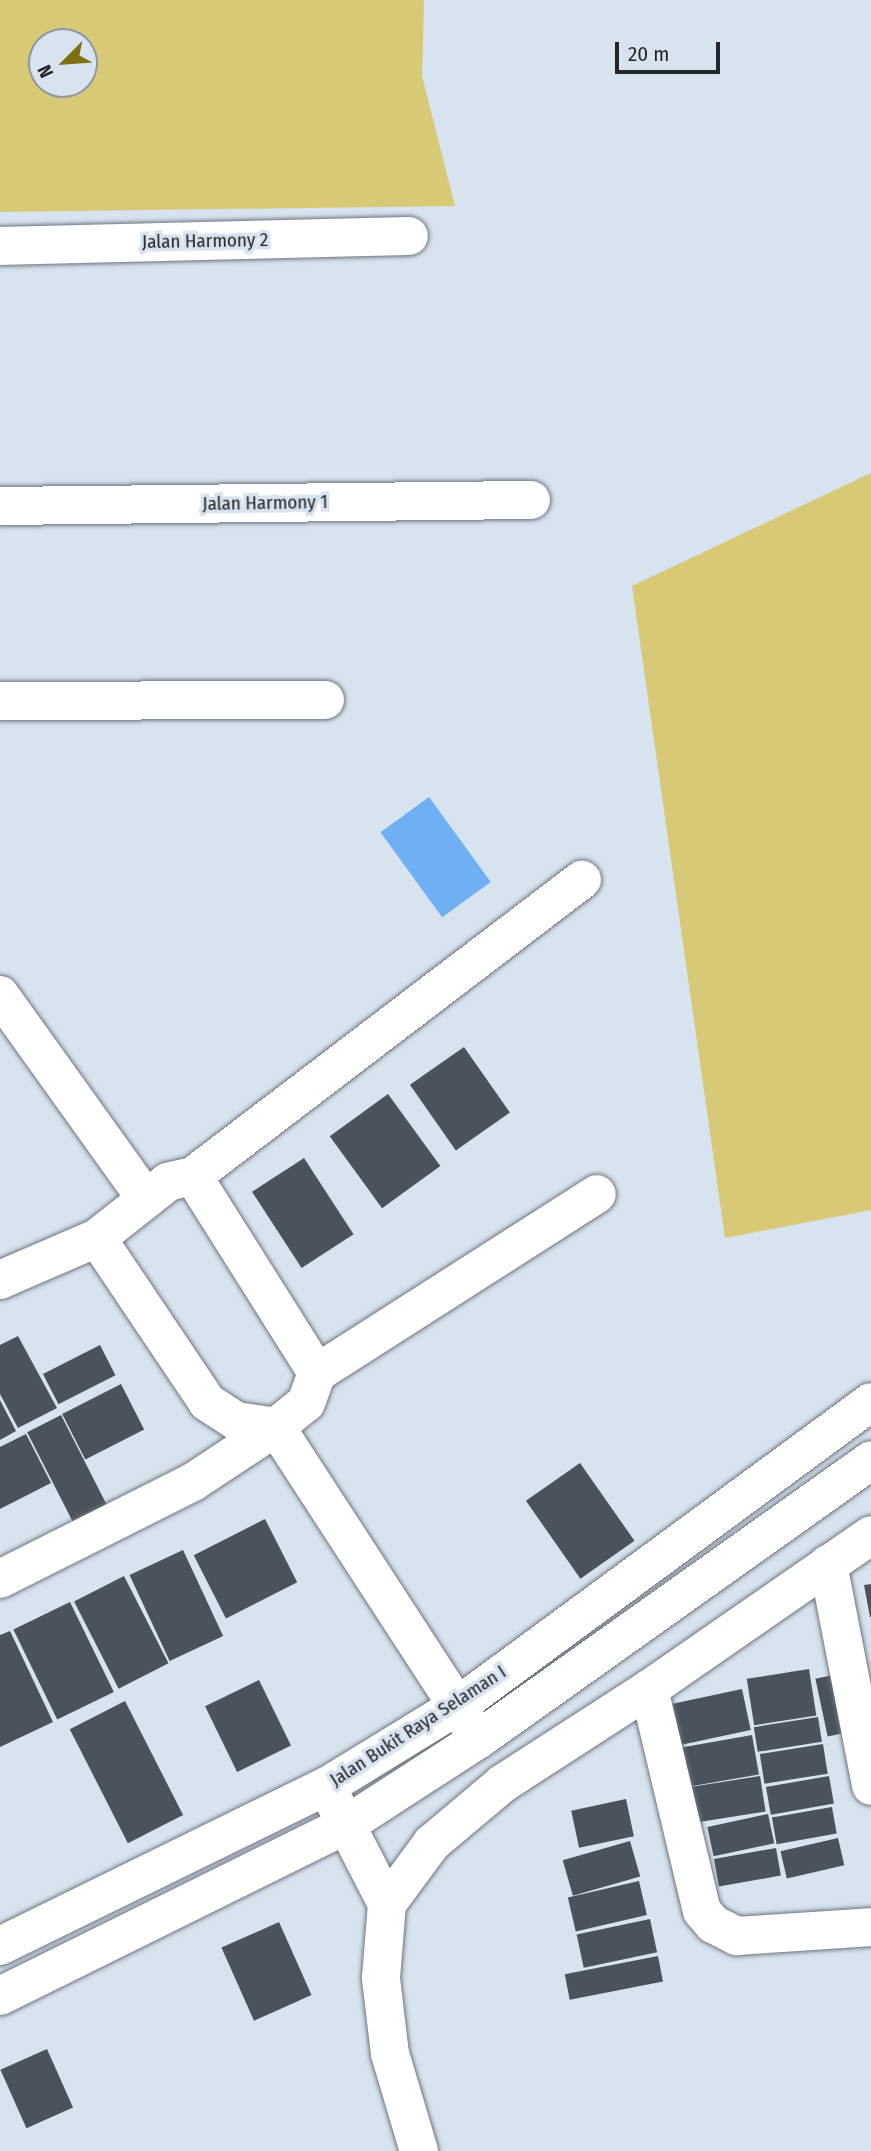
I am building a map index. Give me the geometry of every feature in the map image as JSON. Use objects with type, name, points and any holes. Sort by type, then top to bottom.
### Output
[{"type":"street","name":"Jalan Harmony 2","points":[[0,246],[409,236]]},
{"type":"street","name":"Jalan Harmony 1","points":[[0,506],[531,500]]},
{"type":"street","points":[[0,701],[325,700]]},
{"type":"street","points":[[0,1280],[97,1238],[168,1182],[193,1176],[582,880]]},
{"type":"street","points":[[0,995],[146,1199]]},
{"type":"street","points":[[193,1176],[317,1373]]},
{"type":"street","points":[[0,1579],[192,1482],[276,1427],[306,1403],[317,1373],[597,1194]]},
{"type":"street","points":[[97,1238],[207,1402],[236,1421],[276,1427],[480,1739]]},
{"type":"street","name":"Jalan Bukit Raya Selaman I","points":[[0,1946],[327,1786],[459,1705],[871,1402]]},
{"type":"street","points":[[0,1996],[346,1825],[480,1739],[871,1460]]},
{"type":"street","points":[[419,2151],[390,2054],[381,1978],[387,1904],[432,1843],[502,1784],[649,1689],[871,1535]]},
{"type":"street","points":[[828,1564],[871,1786]]},
{"type":"street","points":[[649,1689],[702,1912],[713,1924],[737,1936],[871,1927]]},
{"type":"street","points":[[327,1786],[387,1904]]},
{"type":"shaded area","points":[[0,0],[424,0],[422,76],[455,206],[0,212]]},
{"type":"shaded area","points":[[871,473],[871,1210],[725,1238],[632,586]]},
{"type":"water","points":[[429,797],[491,882],[442,917],[380,832]]},
{"type":"building","points":[[464,1047],[510,1113],[456,1150],[410,1085]]},
{"type":"building","points":[[388,1094],[440,1166],[382,1208],[330,1136]]},
{"type":"building","points":[[304,1158],[354,1234],[302,1268],[252,1192]]},
{"type":"building","points":[[18,1336],[57,1408],[18,1428],[0,1394],[0,1345]]},
{"type":"building","points":[[100,1345],[115,1375],[58,1404],[43,1374]]},
{"type":"building","points":[[121,1384],[144,1429],[85,1459],[62,1414]]},
{"type":"building","points":[[0,1400],[16,1431],[0,1440]]},
{"type":"building","points":[[61,1415],[108,1507],[74,1524],[27,1432]]},
{"type":"building","points":[[26,1434],[51,1483],[0,1509],[0,1447]]},
{"type":"building","points":[[580,1463],[634,1541],[580,1579],[526,1501]]},
{"type":"building","points":[[265,1519],[297,1582],[226,1619],[194,1555]]},
{"type":"building","points":[[183,1550],[223,1636],[170,1661],[130,1575]]},
{"type":"building","points":[[124,1576],[168,1663],[119,1689],[74,1601]]},
{"type":"building","points":[[871,1584],[871,1617],[870,1617],[864,1585]]},
{"type":"building","points":[[70,1602],[114,1692],[57,1719],[13,1630]]},
{"type":"building","points":[[10,1631],[53,1722],[0,1747],[0,1635]]},
{"type":"building","points":[[809,1669],[816,1715],[754,1725],[747,1679]]},
{"type":"building","points":[[833,1675],[845,1733],[828,1736],[815,1679]]},
{"type":"building","points":[[259,1680],[291,1746],[237,1772],[205,1706]]},
{"type":"building","points":[[742,1689],[751,1730],[680,1745],[672,1704]]},
{"type":"building","points":[[125,1701],[183,1815],[128,1843],[70,1729]]},
{"type":"building","points":[[818,1717],[822,1742],[758,1752],[754,1727]]},
{"type":"building","points":[[752,1735],[759,1774],[687,1787],[680,1748]]},
{"type":"building","points":[[823,1744],[828,1774],[764,1784],[760,1754]]},
{"type":"building","points":[[760,1776],[766,1812],[695,1823],[689,1787]]},
{"type":"building","points":[[829,1776],[834,1804],[771,1815],[766,1787]]},
{"type":"building","points":[[626,1799],[634,1836],[579,1848],[571,1811]]},
{"type":"building","points":[[832,1807],[837,1834],[777,1844],[772,1818]]},
{"type":"building","points":[[768,1814],[774,1843],[714,1856],[707,1827]]},
{"type":"building","points":[[838,1838],[844,1865],[787,1879],[781,1851]]},
{"type":"building","points":[[630,1841],[640,1877],[573,1896],[563,1860]]},
{"type":"building","points":[[776,1848],[781,1876],[719,1887],[714,1859]]},
{"type":"building","points":[[639,1881],[647,1915],[576,1932],[568,1897]]},
{"type":"building","points":[[650,1919],[657,1952],[584,1968],[577,1935]]},
{"type":"building","points":[[279,1922],[312,1995],[254,2021],[221,1948]]},
{"type":"building","points":[[658,1956],[663,1982],[570,2000],[565,1974]]},
{"type":"building","points":[[47,2049],[73,2107],[26,2128],[0,2070]]}]
